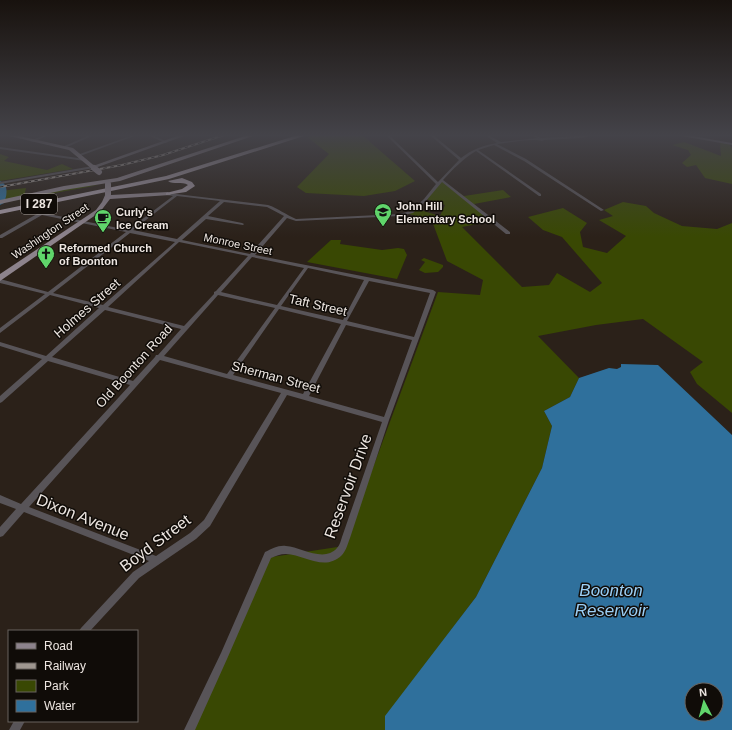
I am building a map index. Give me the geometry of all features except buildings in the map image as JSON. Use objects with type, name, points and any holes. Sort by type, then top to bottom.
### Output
[{"type":"highway","name":"I 287","points":[[4,207],[123,184],[184,169]]},
{"type":"highway","name":"I 287","points":[[4,207],[93,194],[196,169]]},
{"type":"highway","points":[[93,194],[168,181],[185,181],[192,184],[187,190],[168,194]]},
{"type":"main road","points":[[95,169],[108,184],[108,195],[168,194]]},
{"type":"main road","points":[[0,202],[4,207],[64,188],[108,184],[152,169]]},
{"type":"main road","name":"Washington Street","points":[[0,280],[101,208],[108,195]]},
{"type":"street","points":[[0,183],[95,169]]},
{"type":"street","points":[[426,169],[440,182],[508,233]]},
{"type":"street","points":[[168,194],[272,207],[296,220],[408,213],[419,206],[452,169]]},
{"type":"street","points":[[503,169],[540,195]]},
{"type":"street","points":[[538,169],[602,210]]},
{"type":"street","points":[[0,331],[176,195]]},
{"type":"street","name":"Holmes Street","points":[[0,400],[105,308],[224,200]]},
{"type":"street","name":"Monroe Street","points":[[0,237],[39,214],[433,292]]},
{"type":"street","points":[[204,217],[242,224]]},
{"type":"street","name":"Old Boonton Road","points":[[0,533],[184,328],[288,217]]},
{"type":"street","points":[[228,377],[307,267]]},
{"type":"street","points":[[305,398],[367,279]]},
{"type":"street","points":[[0,280],[184,328]]},
{"type":"street","name":"Reservoir Drive","points":[[188,730],[224,656],[268,555],[277,550],[286,550],[316,558],[329,557],[340,551],[346,538],[386,420],[433,292]]},
{"type":"street","name":"Taft Street","points":[[216,293],[415,340]]},
{"type":"street","points":[[0,344],[134,384]]},
{"type":"street","name":"Sherman Street","points":[[158,357],[386,420]]},
{"type":"street","name":"Boyd Street","points":[[85,630],[136,575],[193,536],[206,524],[285,392]]},
{"type":"street","name":"Dixon Avenue","points":[[0,499],[156,560]]},
{"type":"green space","points":[[0,169],[73,169],[0,181]]},
{"type":"green space","points":[[314,169],[401,169],[415,181],[395,191],[364,196],[306,193],[297,187]]},
{"type":"green space","points":[[699,169],[732,169],[732,184],[705,178]]},
{"type":"green space","points":[[442,181],[464,196],[503,190],[511,197],[474,204],[493,221],[462,227],[522,287],[549,285],[557,273],[590,292],[602,283],[562,237],[543,230],[528,217],[563,208],[587,223],[580,232],[583,247],[607,253],[626,236],[599,220],[613,216],[604,210],[623,202],[646,206],[654,213],[682,226],[717,229],[732,223],[732,413],[697,384],[690,372],[703,362],[643,319],[596,325],[538,336],[579,378],[570,397],[544,411],[552,426],[542,468],[476,597],[386,716],[385,730],[189,730],[265,558],[344,546],[438,292],[480,295],[483,280],[447,261],[432,221],[406,213],[417,209],[440,216],[445,205],[426,199]]},
{"type":"green space","points":[[99,185],[0,203],[0,191],[26,188],[24,197],[66,188]]},
{"type":"green space","points":[[331,240],[341,240],[340,244],[382,250],[398,248],[404,249],[407,255],[397,279],[307,262]]},
{"type":"green space","points":[[424,258],[443,265],[443,267],[438,272],[425,273],[419,270],[425,262],[421,260]]},
{"type":"water","name":"Boonton Reservoir","points":[[621,364],[658,365],[732,435],[732,730],[385,730],[385,716],[476,597],[542,468],[552,426],[544,411],[570,397],[579,378],[609,368],[617,369],[621,367]]},
{"type":"waterway","points":[[0,183],[3,188],[0,203]]},
{"type":"railway","points":[[0,187],[99,169]]},
{"type":"place","name":"John Hill Elementary School","points":[[383,227]]},
{"type":"place","name":"Curly's Ice Cream","points":[[103,233]]},
{"type":"place","name":"Reformed Church of Boonton","points":[[46,269]]}]
